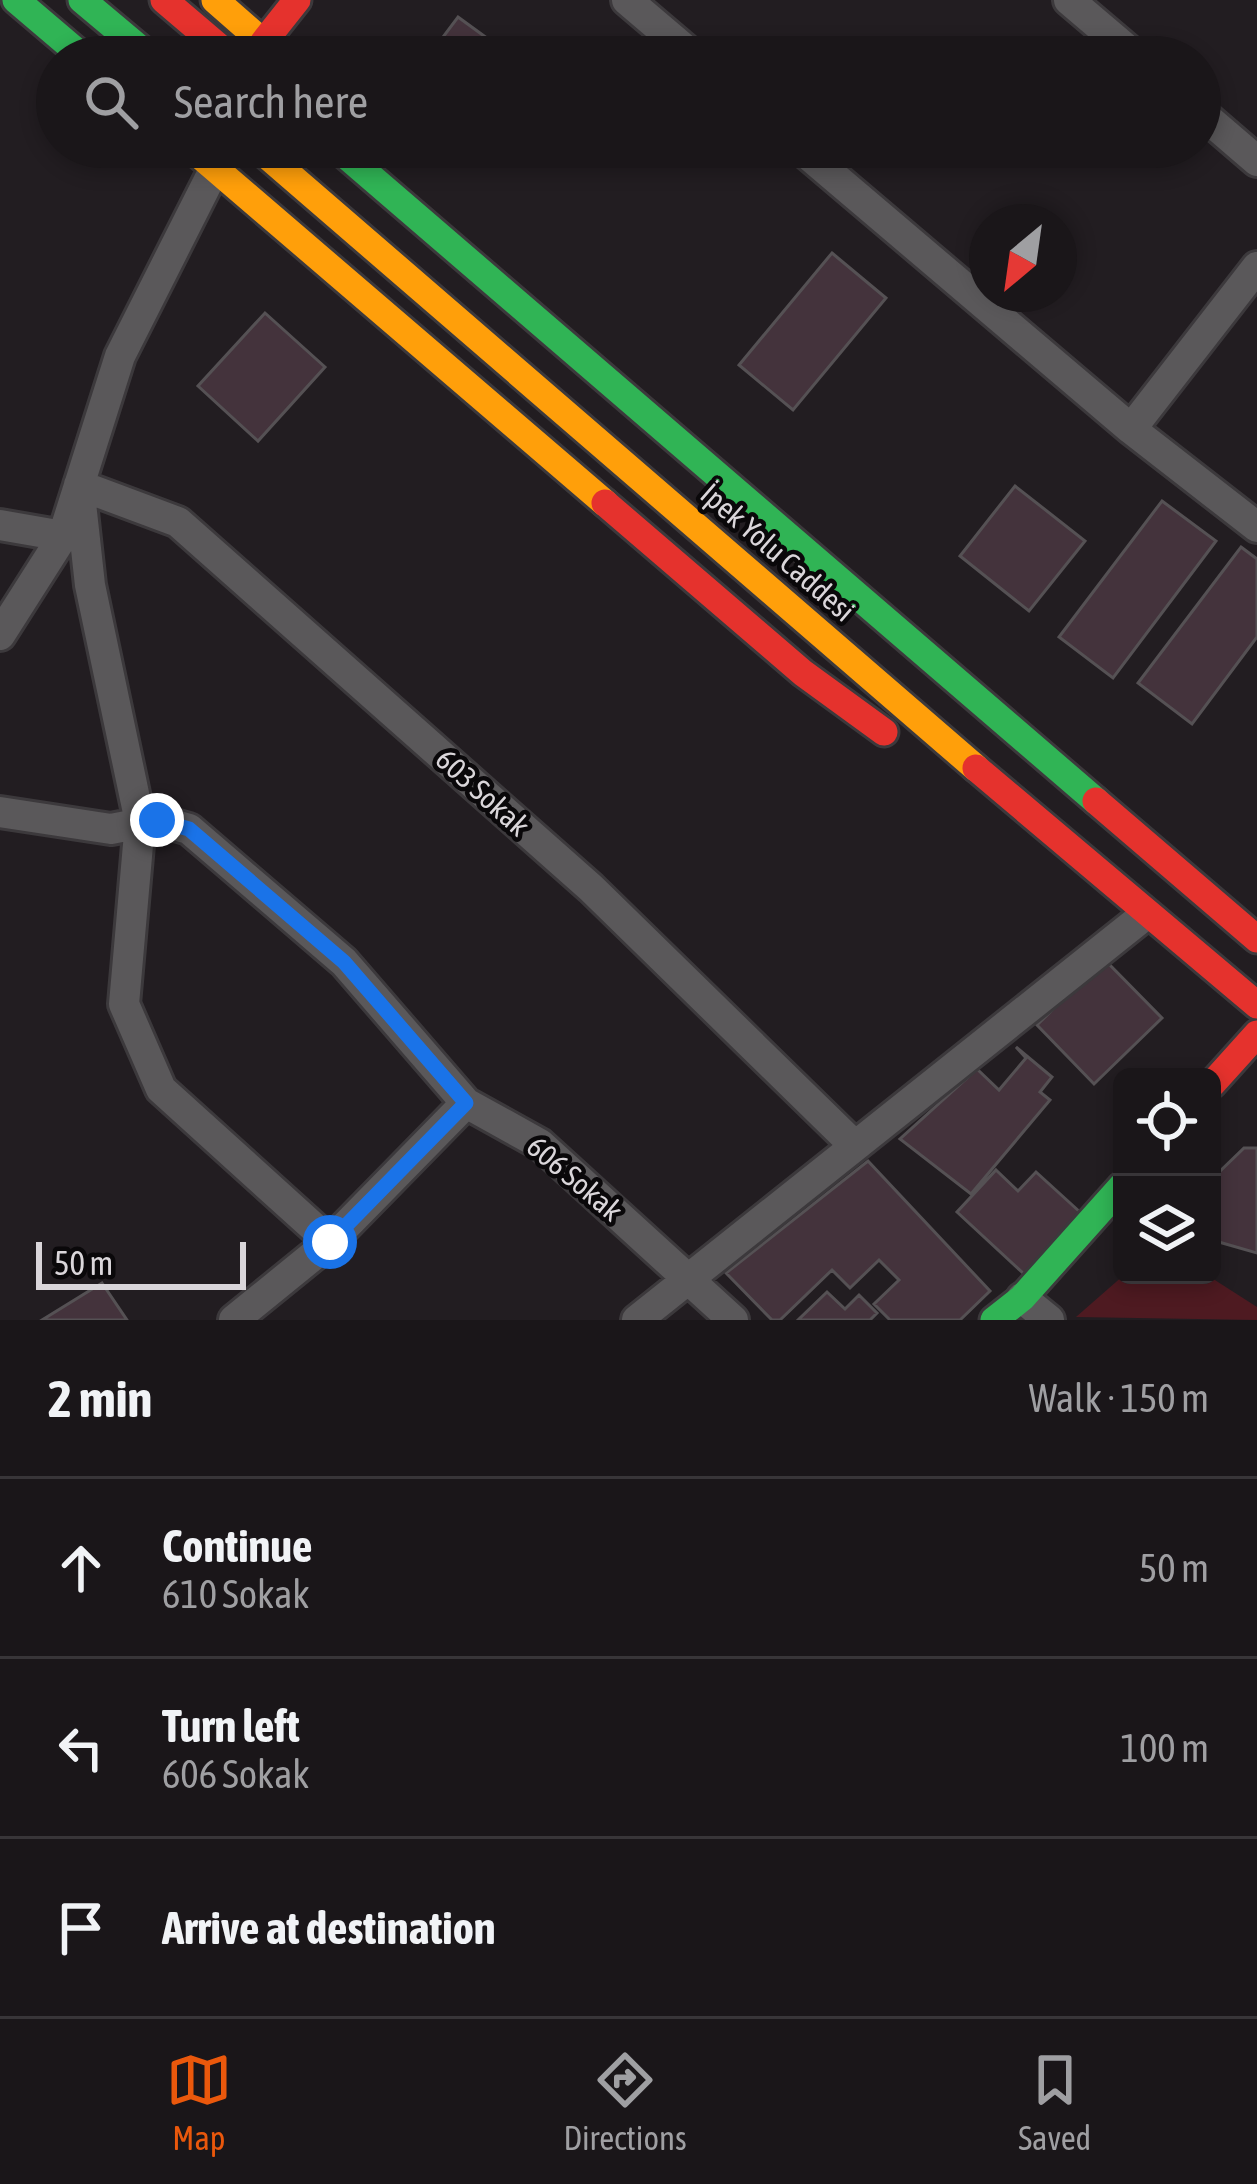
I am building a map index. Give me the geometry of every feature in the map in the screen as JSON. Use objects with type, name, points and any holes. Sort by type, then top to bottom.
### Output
[{"type":"main road","points":[[16,0],[58,36]]},
{"type":"main road","points":[[82,0],[125,36]]},
{"type":"main road","points":[[164,0],[206,36]]},
{"type":"main road","points":[[215,0],[256,36]]},
{"type":"main road","points":[[279,36],[297,0]]},
{"type":"main road","points":[[214,168],[803,673],[1144,915]]},
{"type":"main road","name":"İpek Yolu Caddesi","points":[[281,168],[1144,915],[1257,1005]]},
{"type":"main road","name":"İpek Yolu Caddesi","points":[[360,168],[1257,939]]},
{"type":"main road","points":[[701,425],[854,593]]},
{"type":"main road","points":[[1221,1074],[1257,1034]]},
{"type":"main road","points":[[994,1320],[1022,1298],[1113,1196]]},
{"type":"street","points":[[627,0],[669,36]]},
{"type":"street","points":[[1069,0],[1111,36]]},
{"type":"street","points":[[1221,130],[1257,161]]},
{"type":"street","points":[[0,635],[63,536],[120,356],[214,168]]},
{"type":"street","points":[[825,168],[1131,429],[1257,526]]},
{"type":"street","points":[[1131,429],[1257,267]]},
{"type":"street","points":[[79,485],[90,585],[140,822],[124,1004],[161,1089],[330,1242]]},
{"type":"street","name":"603 Sokak","points":[[79,485],[178,522],[591,888],[854,1145]]},
{"type":"street","points":[[0,525],[63,536]]},
{"type":"street","name":"606 Sokak","points":[[0,812],[111,829],[157,820],[189,829],[344,962],[466,1103],[540,1144],[733,1320]]},
{"type":"street","points":[[637,1320],[1144,915]]},
{"type":"street","points":[[234,1320],[330,1242],[466,1103]]},
{"type":"street","points":[[1022,1298],[1049,1320]]},
{"type":"shaded area","points":[[1114,1284],[1221,1284],[1257,1307],[1257,1320],[1076,1317]]},
{"type":"building","points":[[458,17],[484,36],[444,36]]},
{"type":"building","points":[[832,253],[886,298],[793,410],[739,365]]},
{"type":"building","points":[[265,313],[325,367],[258,441],[198,386]]},
{"type":"building","points":[[1015,486],[1085,541],[1029,611],[960,556]]},
{"type":"building","points":[[1162,501],[1216,541],[1113,678],[1059,637]]},
{"type":"building","points":[[1241,547],[1257,559],[1257,637],[1192,724],[1138,683]]},
{"type":"building","points":[[1104,959],[1162,1018],[1094,1084],[1037,1025]]},
{"type":"building","points":[[1016,1047],[1052,1077],[1040,1092],[1050,1100],[971,1194],[900,1139],[977,1069],[999,1090],[1026,1058]]},
{"type":"building","points":[[1244,1148],[1257,1148],[1257,1253],[1221,1243],[1221,1170]]},
{"type":"building","points":[[868,1161],[990,1291],[960,1320],[890,1320],[874,1304],[899,1280],[879,1260],[850,1288],[832,1270],[780,1320],[772,1320],[726,1273]]},
{"type":"building","points":[[996,1170],[1018,1191],[1036,1172],[1081,1213],[1024,1274],[957,1212]]},
{"type":"building","points":[[102,1283],[127,1320],[42,1320]]},
{"type":"building","points":[[827,1292],[845,1309],[859,1295],[877,1313],[870,1320],[798,1320]]},
{"type":"traffic: fast","points":[[16,0],[58,36]]},
{"type":"traffic: fast","points":[[82,0],[125,36]]},
{"type":"traffic: fast","points":[[360,168],[1096,801]]},
{"type":"traffic: fast","points":[[994,1320],[1022,1298],[1113,1196]]},
{"type":"traffic: slow","points":[[215,0],[256,36]]},
{"type":"traffic: slow","points":[[214,168],[605,503]]},
{"type":"traffic: slow","points":[[281,168],[976,768]]},
{"type":"traffic: jam","points":[[164,0],[206,36]]},
{"type":"traffic: jam","points":[[269,36],[297,0]]},
{"type":"traffic: jam","points":[[605,503],[803,673],[884,732]]},
{"type":"traffic: jam","points":[[976,768],[1257,1005]]},
{"type":"traffic: jam","points":[[1096,801],[1257,939]]},
{"type":"traffic: jam","points":[[1221,1074],[1257,1034]]},
{"type":"route","points":[[157,820],[189,829],[344,962],[466,1103],[330,1242]]}]
